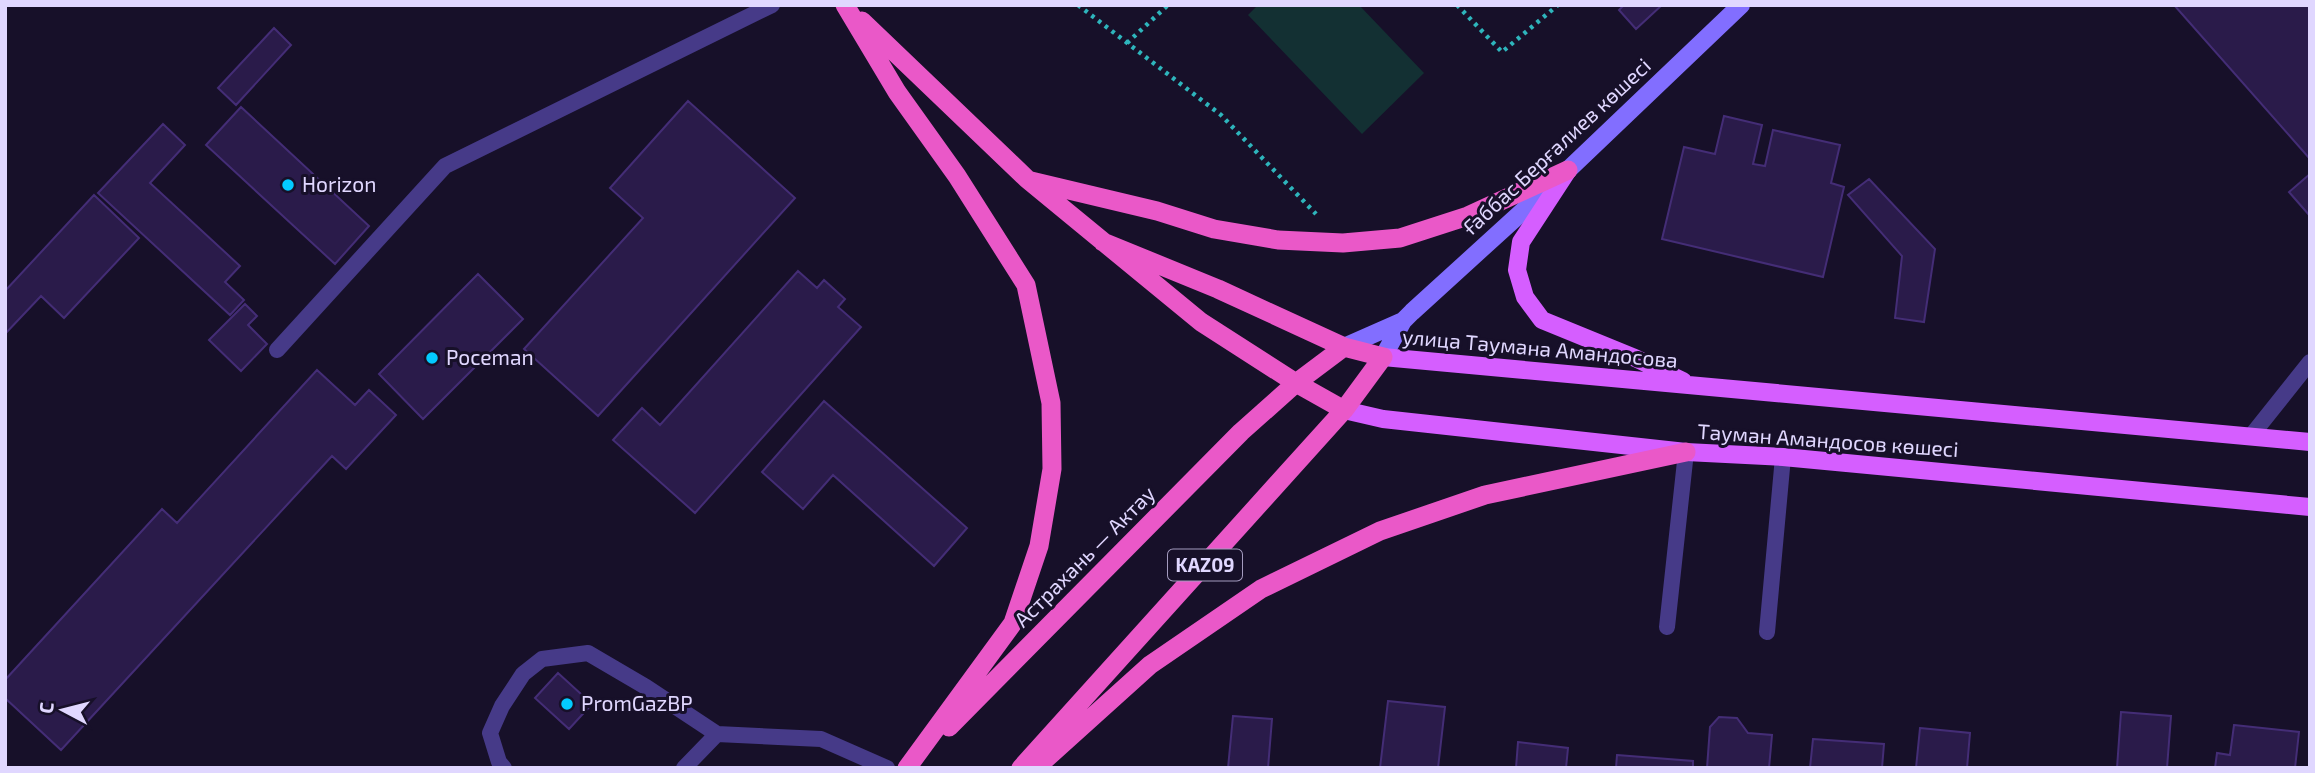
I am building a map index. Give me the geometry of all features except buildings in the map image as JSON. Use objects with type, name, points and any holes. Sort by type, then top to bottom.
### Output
[{"type":"highway","points":[[846,5],[1027,180],[1201,322],[1296,383],[1344,410]]},
{"type":"highway","points":[[846,5],[897,92],[957,176],[1026,285],[1051,403],[1052,469],[1039,546],[1013,623],[908,768]]},
{"type":"highway","points":[[1027,180],[1157,211],[1214,229],[1278,240],[1343,243],[1399,238],[1468,216],[1568,170]]},
{"type":"highway","points":[[1103,242],[1218,289],[1344,347],[1383,357]]},
{"type":"highway","name":"Астрахань — Актау","points":[[908,768],[1241,432],[1296,383],[1344,347]]},
{"type":"highway","name":"KAZ09","points":[[1021,768],[1344,410],[1383,357]]},
{"type":"highway","points":[[1035,768],[1161,658],[1261,589],[1380,530],[1485,495],[1686,452]]},
{"type":"main road","name":"Ғаббас Берғалиев көшесі","points":[[1383,357],[1403,321],[1568,170],[1733,8]]},
{"type":"main road","points":[[1568,170],[1521,242],[1517,271],[1525,297],[1542,320],[1635,358],[1692,386]]},
{"type":"main road","name":"Ғаббас Берғалиев көшесі","points":[[1344,347],[1403,321]]},
{"type":"main road","name":"улица Таумана Амандосова","points":[[1383,357],[1692,386]]},
{"type":"main road","name":"Тауман Амандосов көшесі","points":[[1692,386],[2310,442]]},
{"type":"main road","name":"Тауман Амандосов көшесі","points":[[1344,410],[1396,420],[1686,452],[1783,457],[2310,507]]},
{"type":"lane","points":[[277,350],[445,166],[772,5]]},
{"type":"lane","points":[[2251,436],[2310,362]]},
{"type":"lane","points":[[1667,627],[1686,452]]},
{"type":"lane","points":[[1767,632],[1783,457]]},
{"type":"lane","points":[[504,768],[499,762],[490,733],[502,706],[523,674],[542,659],[588,653],[717,734],[821,739],[887,768]]},
{"type":"lane","points":[[684,768],[717,734]]},
{"type":"path","points":[[1078,5],[1221,115],[1343,243]]},
{"type":"path","points":[[1127,43],[1168,5]]},
{"type":"path","points":[[1457,5],[1502,52],[1558,5]]},
{"type":"green space","points":[[1258,5],[1359,5],[1424,73],[1362,134],[1248,15]]},
{"type":"place","name":"Horizon","points":[[288,185]]},
{"type":"place","name":"Poceman","points":[[432,358]]},
{"type":"place","name":"PromGazBP","points":[[567,704]]}]
